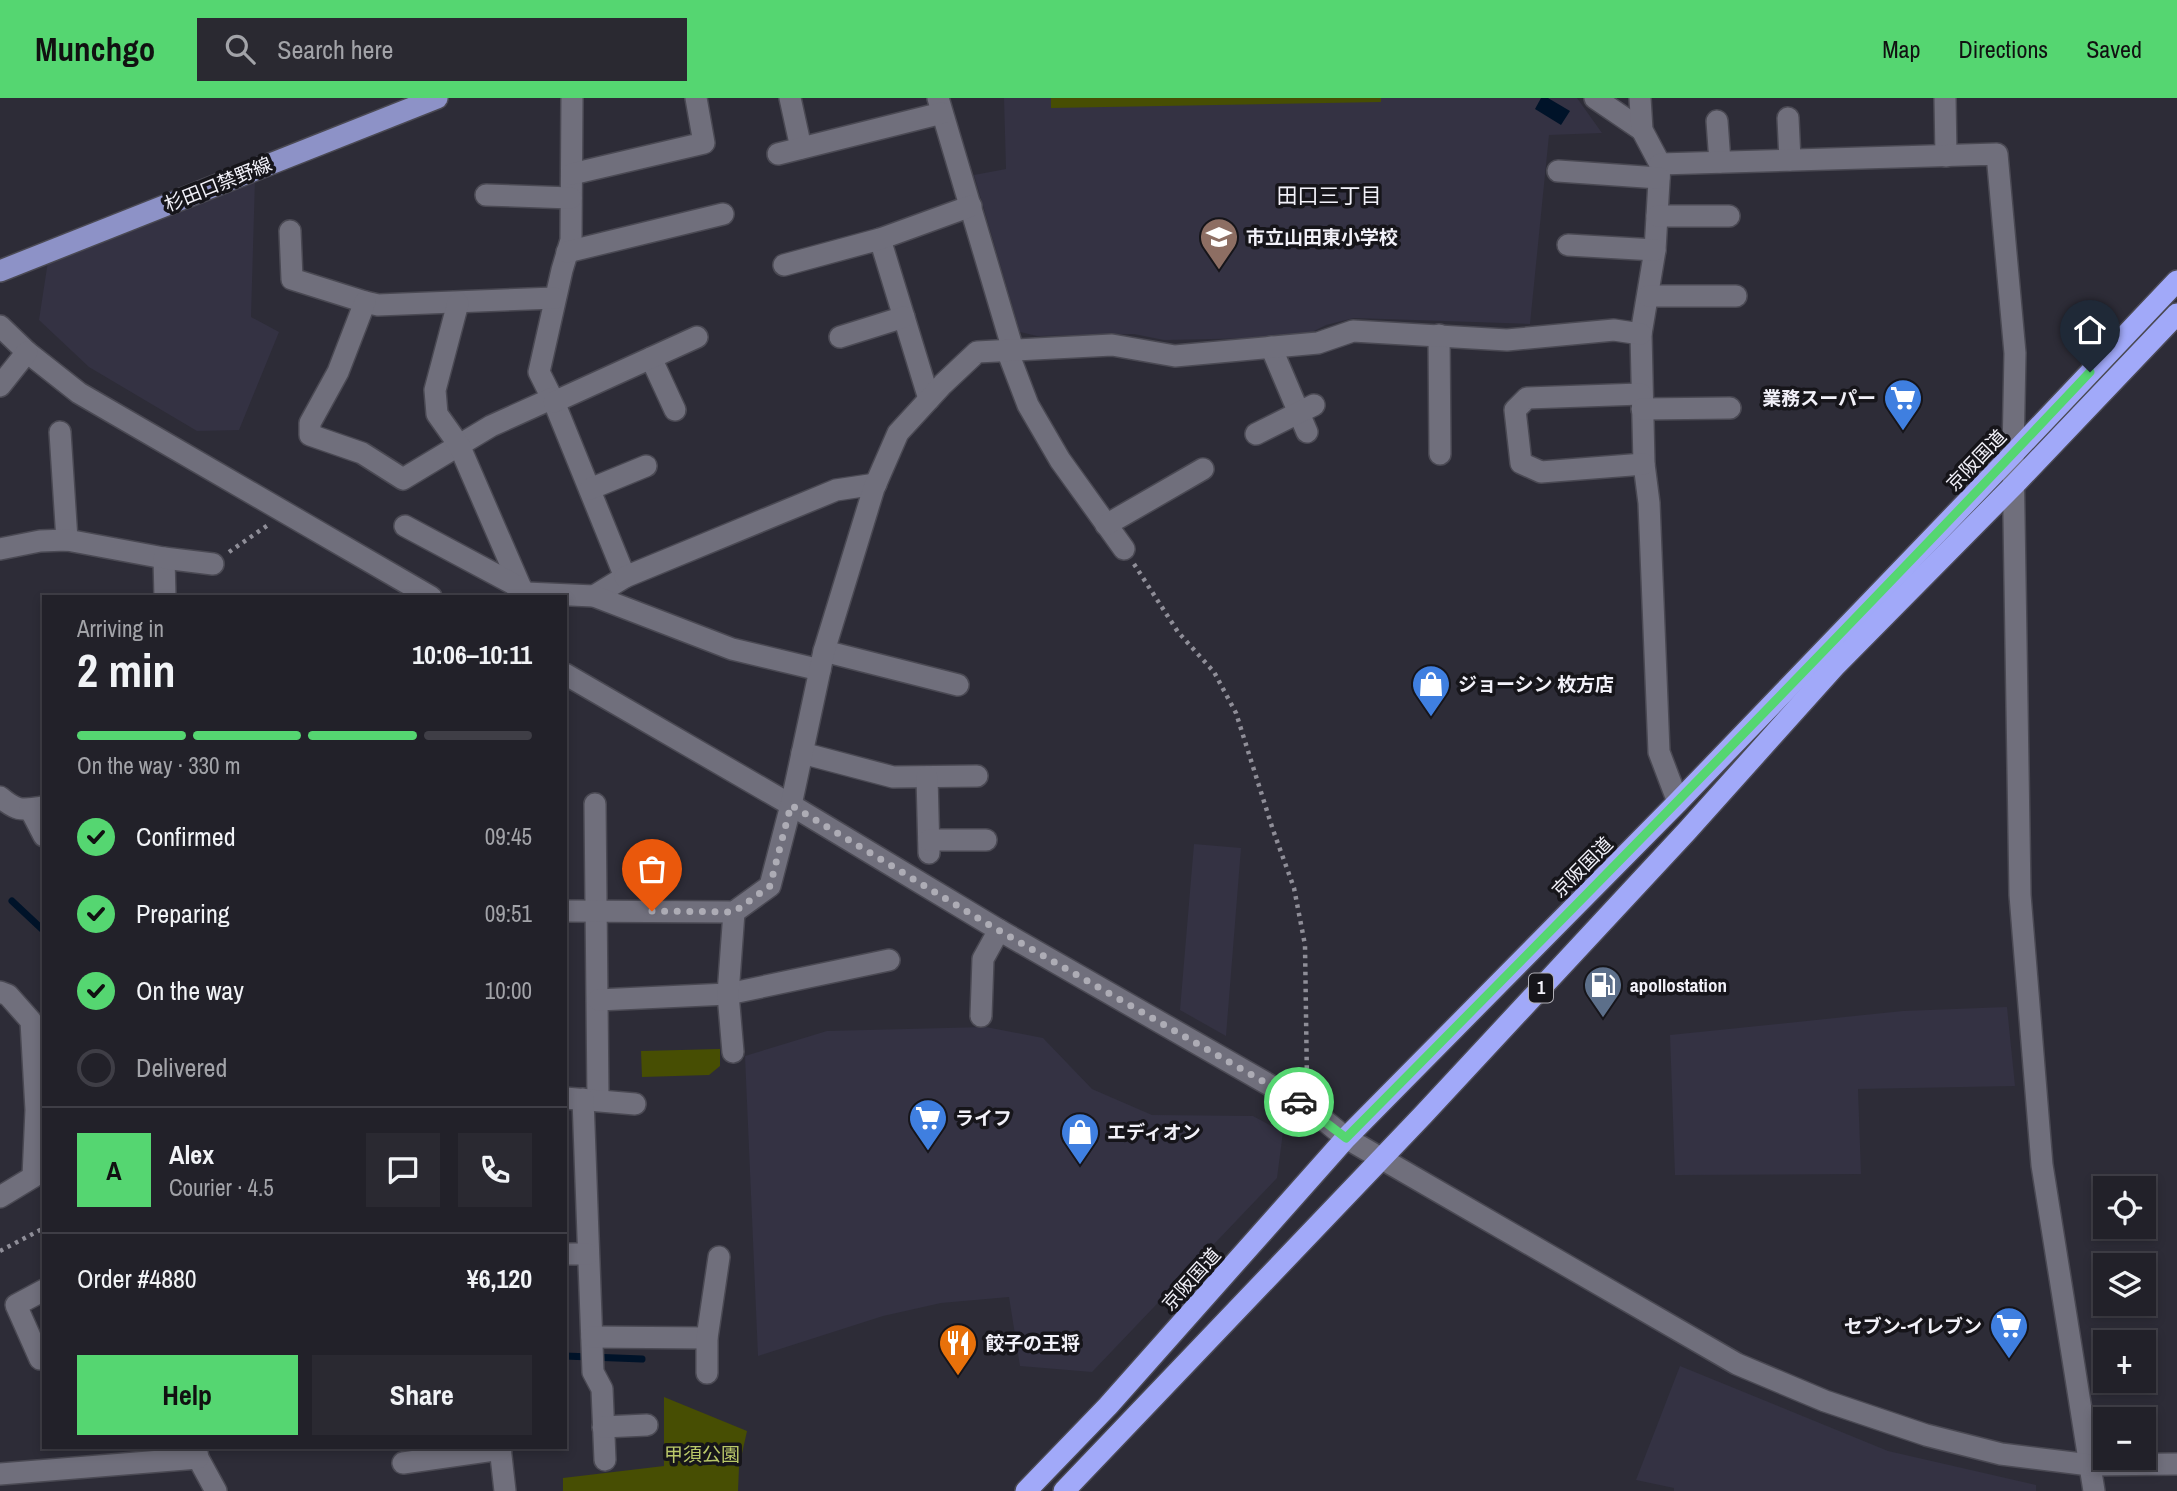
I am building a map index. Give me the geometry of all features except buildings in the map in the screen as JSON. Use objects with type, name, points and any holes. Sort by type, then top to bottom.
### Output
[{"type":"highway","name":"京阪国道","points":[[1026,1491],[1108,1406],[1346,1138],[1678,802],[2177,281]]},
{"type":"highway","name":"1","points":[[1064,1491],[1687,831],[1836,665],[2015,484],[2177,314]]},
{"type":"main road","name":"杉田口禁野線","points":[[0,271],[437,98]]},
{"type":"street","points":[[573,98],[571,240],[539,372],[554,400],[625,577]]},
{"type":"street","points":[[572,174],[704,143],[696,98]]},
{"type":"street","points":[[790,98],[801,148]]},
{"type":"street","points":[[1595,98],[1642,130]]},
{"type":"street","points":[[1640,98],[1642,130],[1660,171],[1656,250],[1642,334],[1644,464],[1649,503],[1659,752],[1678,802]]},
{"type":"street","points":[[1945,98],[1946,156]]},
{"type":"street","points":[[778,154],[940,105],[1028,405],[1060,460],[1124,549]]},
{"type":"street","points":[[1788,118],[1790,160]]},
{"type":"street","points":[[1717,121],[1720,162]]},
{"type":"street","points":[[1558,171],[1660,171],[1720,162],[1997,154],[2015,353],[2013,454],[2020,895],[2042,1165],[2094,1491]]},
{"type":"street","points":[[486,195],[571,198]]},
{"type":"street","points":[[785,265],[880,239],[971,206]]},
{"type":"street","points":[[567,252],[723,214]]},
{"type":"street","points":[[1657,216],[1729,216]]},
{"type":"street","points":[[290,231],[292,279],[365,302],[378,305],[555,298]]},
{"type":"street","points":[[880,239],[929,399]]},
{"type":"street","points":[[1568,245],[1656,250]]},
{"type":"street","points":[[1648,296],[1736,296]]},
{"type":"street","points":[[365,302],[338,372],[310,423],[310,435],[362,453],[403,479],[491,426],[697,337]]},
{"type":"street","points":[[458,303],[435,390],[437,414],[459,445],[518,592]]},
{"type":"street","points":[[840,338],[904,317]]},
{"type":"street","points":[[0,326],[27,352],[79,393],[428,595]]},
{"type":"street","points":[[567,911],[734,912],[770,886],[791,805],[822,661],[876,484],[898,433],[977,352],[1112,345],[1175,356],[1318,343],[1353,331],[1507,340],[1614,330],[1642,334]]},
{"type":"street","points":[[1439,335],[1440,454]]},
{"type":"street","points":[[1256,434],[1306,417],[1271,347]]},
{"type":"street","points":[[0,386],[27,352]]},
{"type":"street","points":[[651,358],[675,410]]},
{"type":"street","points":[[1644,464],[1541,472],[1521,463],[1515,410],[1527,398],[1730,408]]},
{"type":"street","points":[[60,432],[67,540]]},
{"type":"street","points":[[590,489],[646,466]]},
{"type":"street","points":[[1106,525],[1203,469]]},
{"type":"street","points":[[594,596],[625,577],[836,490],[876,484]]},
{"type":"street","points":[[405,526],[518,592],[594,596],[732,649],[822,661],[958,685]]},
{"type":"street","points":[[0,549],[40,541],[67,540],[213,564]]},
{"type":"street","points":[[164,558],[165,595]]},
{"type":"street","points":[[567,675],[999,930],[1307,1107],[1346,1138],[1623,1301],[1737,1364],[1825,1401],[1926,1434],[2001,1454],[2090,1465],[2177,1464]]},
{"type":"street","points":[[802,754],[892,777],[977,776]]},
{"type":"street","points":[[928,777],[929,846],[986,840]]},
{"type":"street","points":[[0,797],[14,808],[37,808],[42,828]]},
{"type":"street","points":[[595,804],[598,1000],[582,1099],[593,1372],[602,1389],[605,1460]]},
{"type":"street","points":[[733,1052],[728,995],[734,912]]},
{"type":"street","points":[[981,1016],[983,958],[999,930]]},
{"type":"street","points":[[598,1000],[728,995],[889,960]]},
{"type":"street","points":[[0,992],[8,995],[31,1021],[40,1110],[38,1184],[0,1198]]},
{"type":"street","points":[[582,1099],[635,1104]]},
{"type":"street","points":[[567,1254],[588,1254]]},
{"type":"street","points":[[707,1373],[706,1338],[719,1257]]},
{"type":"street","points":[[42,1291],[16,1305],[42,1358]]},
{"type":"street","points":[[592,1341],[706,1338]]},
{"type":"street","points":[[603,1427],[647,1425]]},
{"type":"street","points":[[403,1463],[494,1449]]},
{"type":"street","points":[[501,1449],[505,1491]]},
{"type":"street","points":[[0,1474],[197,1453],[216,1491]]},
{"type":"path","points":[[213,564],[286,512]]},
{"type":"path","points":[[1124,549],[1178,632],[1214,672],[1236,713],[1294,888],[1305,945],[1307,1107]]},
{"type":"path","points":[[0,1251],[42,1229]]},
{"type":"shaded area","points":[[1004,98],[1577,98],[1602,133],[1549,135],[1530,324],[1354,318],[1326,325],[1302,337],[1164,340],[1134,334],[1037,336],[1020,332],[974,175],[1006,169]]},
{"type":"shaded area","points":[[255,179],[251,317],[279,332],[239,430],[197,431],[89,367],[39,320],[48,261]]},
{"type":"shaded area","points":[[1194,844],[1241,848],[1226,1036],[1180,1010]]},
{"type":"shaded area","points":[[2007,1007],[2015,1086],[1858,1089],[1861,1174],[1675,1175],[1670,1035],[1903,1011]]},
{"type":"shaded area","points":[[986,1027],[1043,1038],[1092,1089],[1152,1115],[1253,1116],[1283,1132],[1277,1178],[1092,1372],[1020,1366],[1009,1297],[941,1303],[883,1316],[758,1356],[745,1056],[827,1031]]},
{"type":"shaded area","points":[[1680,1366],[1888,1451],[2036,1485],[2036,1491],[1674,1491],[1674,1488],[1636,1480]]},
{"type":"green space","points":[[1051,98],[1381,98],[1381,102],[1051,108]]},
{"type":"green space","points":[[720,1049],[720,1066],[709,1075],[642,1077],[641,1051]]},
{"type":"green space","name":"甲須公園","points":[[664,1397],[747,1431],[739,1467],[738,1491],[563,1491],[563,1478],[664,1466]]},
{"type":"water","points":[[1541,98],[1548,98],[1570,111],[1561,125],[1535,109]]},
{"type":"waterway","points":[[12,901],[42,929]]},
{"type":"waterway","points":[[567,1356],[642,1359]]},
{"type":"way so far","points":[[652,911],[734,912],[770,886],[791,805],[986,923],[1299,1102]]},
{"type":"place","name":"市立山田東小学校","points":[[1219,271]]},
{"type":"place","name":"業務スーパー","points":[[1903,432]]},
{"type":"place","name":"ジョーシン 枚方店","points":[[1431,718]]},
{"type":"place","name":"apollostation","points":[[1603,1019]]},
{"type":"place","name":"ライフ","points":[[928,1152]]},
{"type":"place","name":"エディオン","points":[[1080,1166]]},
{"type":"place","name":"セブン-イレブン","points":[[2009,1360]]},
{"type":"place","name":"餃子の王将","points":[[958,1377]]},
{"type":"district","name":"田口三丁目","points":[[1329,196]]},
{"type":"route","points":[[1299,1102],[1346,1138],[1678,802],[2090,372]]}]
